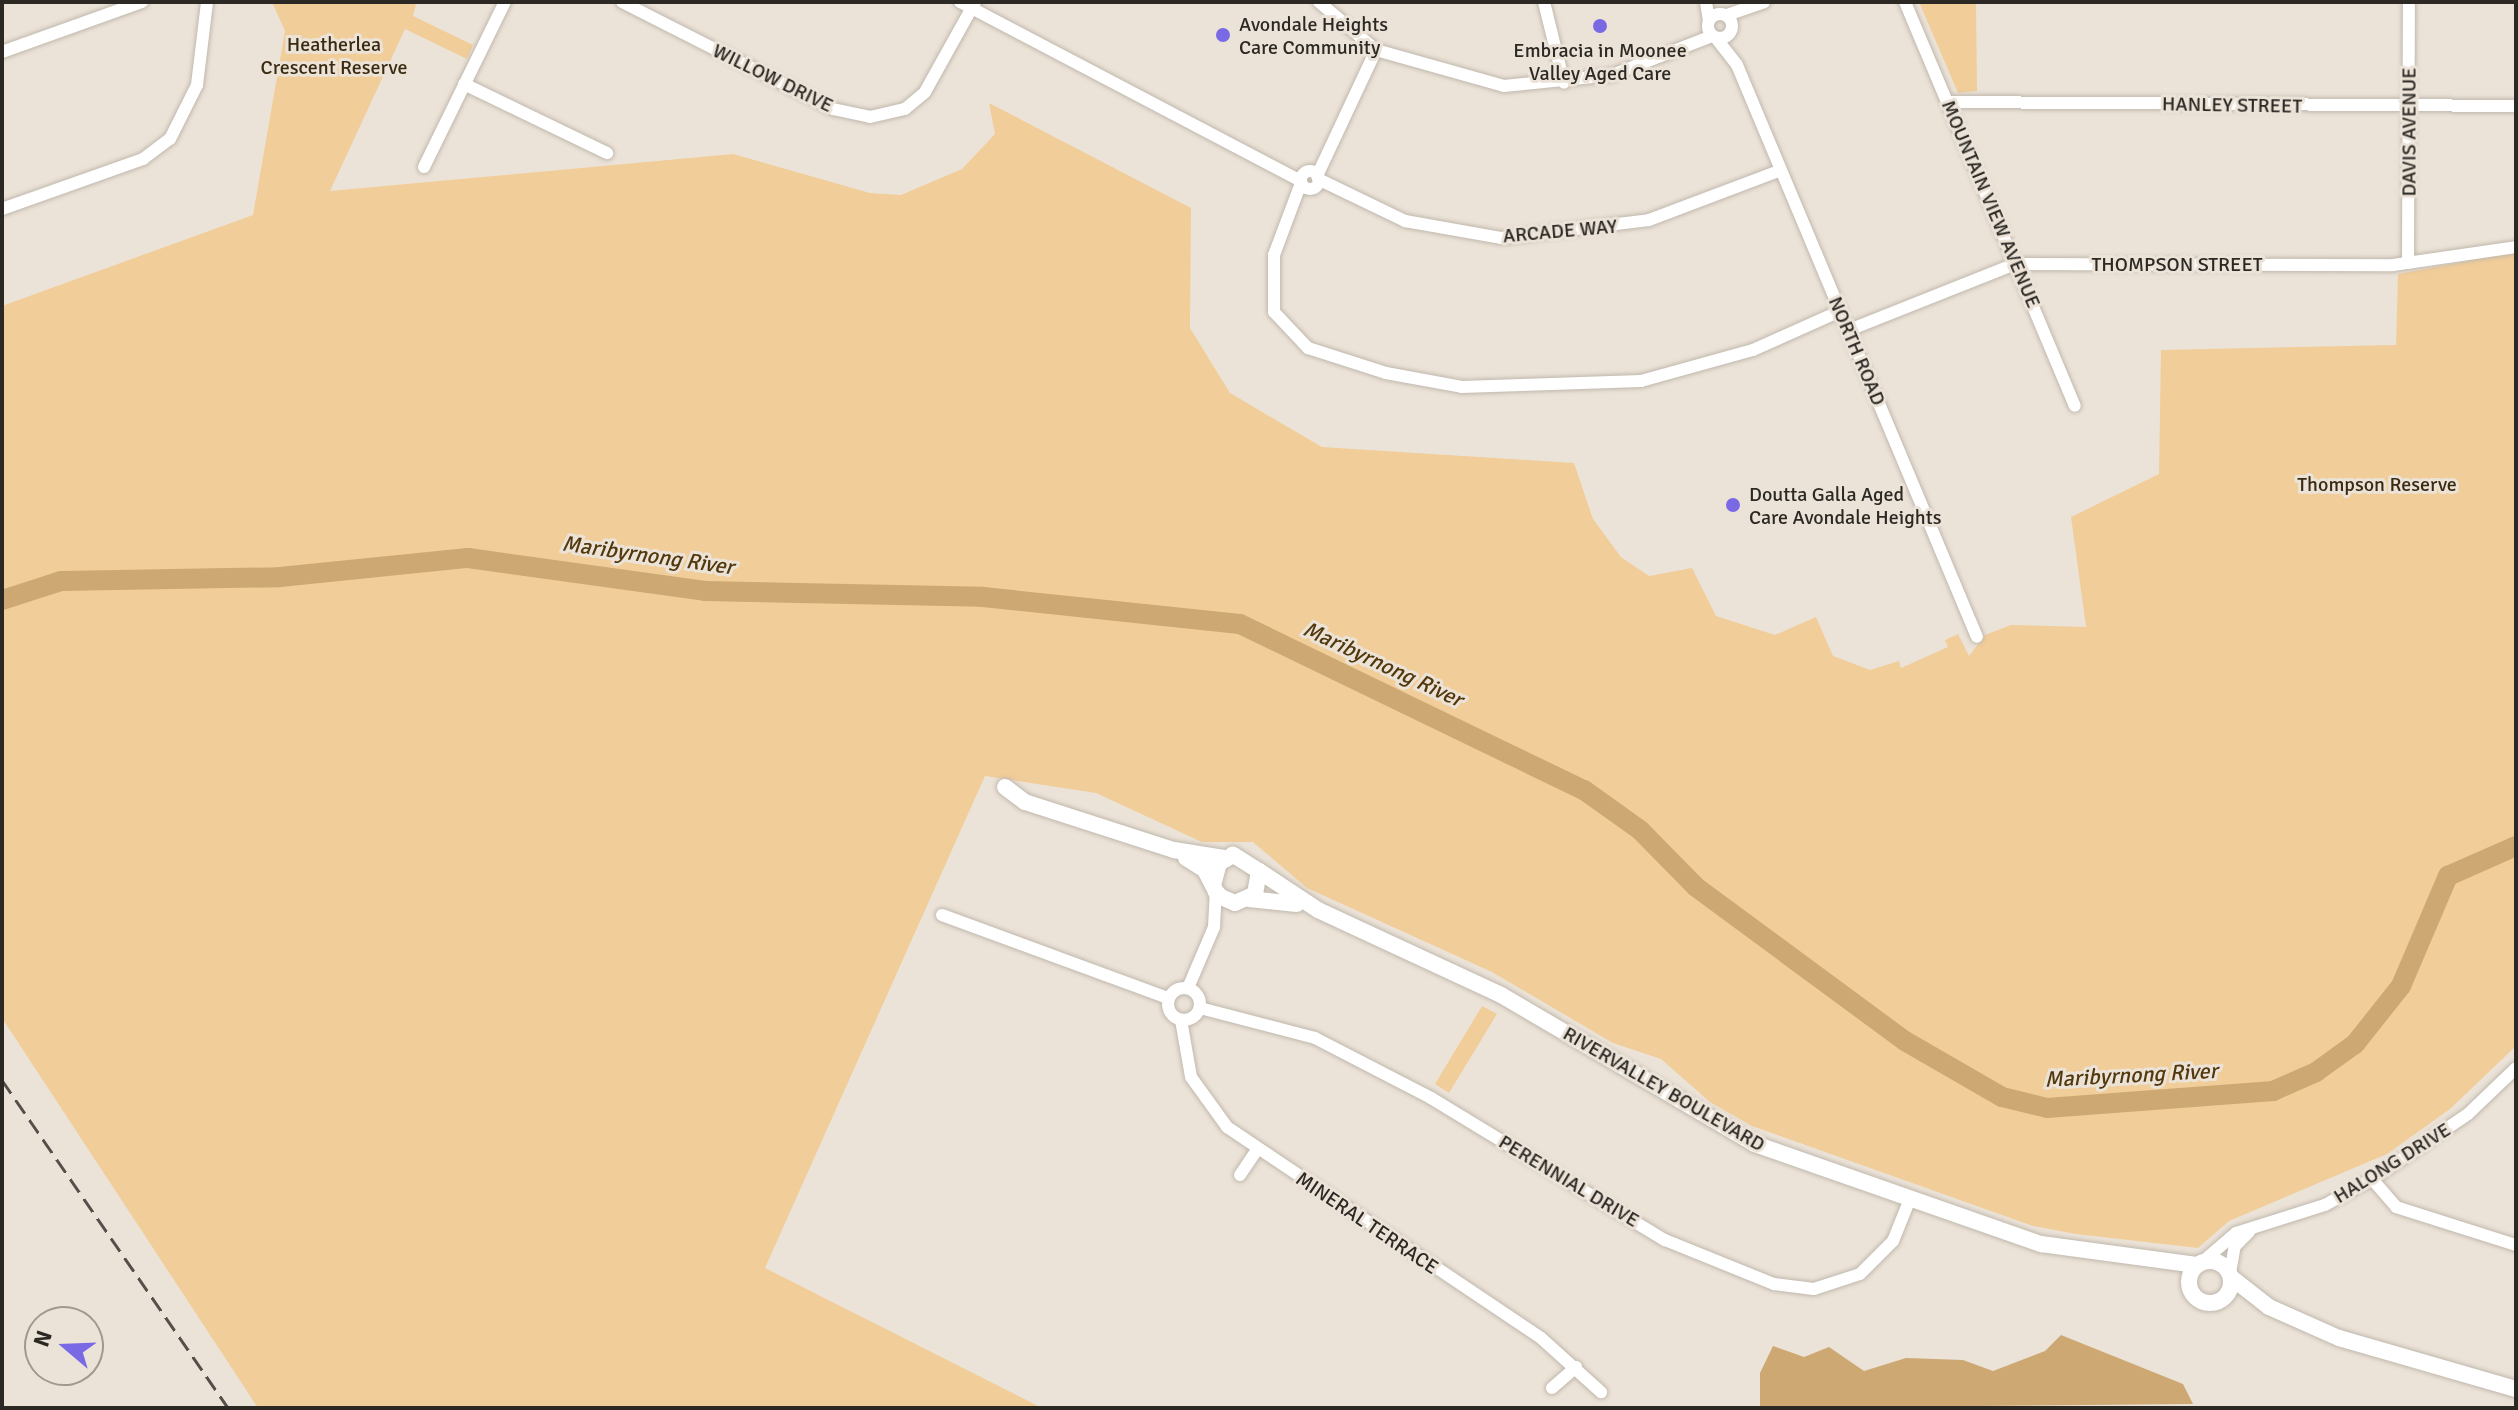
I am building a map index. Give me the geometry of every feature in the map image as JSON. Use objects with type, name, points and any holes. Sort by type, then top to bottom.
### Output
[{"type":"street","points":[[2,52],[142,2]]},
{"type":"street","points":[[2,209],[143,159],[170,139],[197,85],[207,2]]},
{"type":"street","points":[[424,167],[505,2]]},
{"type":"street","name":"WILLOW DRIVE","points":[[622,2],[833,109],[870,117],[905,109],[925,92],[969,4]]},
{"type":"street","points":[[1319,2],[1376,50],[1483,83],[1564,83],[1612,75],[1687,46],[1759,4]]},
{"type":"street","points":[[1544,2],[1564,83]]},
{"type":"street","name":"NORTH ROAD","points":[[1706,2],[1737,65],[1977,637]]},
{"type":"street","name":"NORTH ROAD","points":[[1714,2],[1720,27]]},
{"type":"street","name":"MOUNTAIN VIEW AVENUE","points":[[1905,2],[2075,406]]},
{"type":"street","name":"DAVIS AVENUE","points":[[2408,263],[2409,2]]},
{"type":"street","name":"ARCADE WAY","points":[[969,4],[1281,166],[1339,194],[1435,230],[1538,236],[1649,220],[1779,171]]},
{"type":"street","points":[[1376,50],[1293,211],[1268,282],[1281,325],[1308,348],[1422,381],[1553,389],[1641,381],[1753,350],[1840,311]]},
{"type":"street","points":[[464,84],[607,153]]},
{"type":"street","name":"HANLEY STREET","points":[[1949,102],[2516,106]]},
{"type":"street","name":"THOMPSON STREET","points":[[1849,330],[2015,264],[2408,263],[2516,247]]},
{"type":"street","points":[[1005,787],[1025,802],[1174,850],[1225,858],[1215,888]]},
{"type":"street","points":[[942,915],[1168,998],[1188,988],[1219,910],[1215,888],[1205,870],[1174,850]]},
{"type":"street","name":"RIVERVALLEY BOULEVARD","points":[[1225,858],[1241,856],[1318,910],[1501,995],[1755,1144],[2041,1244],[2162,1265],[2199,1264]]},
{"type":"street","points":[[1207,945],[1246,900],[1259,871]]},
{"type":"street","name":"RIVERVALLEY BOULEVARD","points":[[1215,888],[1246,900],[1318,910]]},
{"type":"street","points":[[1168,998],[1171,1015],[1181,1020],[1200,1008],[1188,988]]},
{"type":"street","name":"PERENNIAL DRIVE","points":[[1200,1008],[1325,1043],[1665,1240],[1774,1284],[1814,1289],[1860,1274],[1893,1241],[1910,1199]]},
{"type":"street","name":"MINERAL TERRACE","points":[[1181,1020],[1191,1077],[1207,1106],[1257,1150],[1576,1367],[1601,1392]]},
{"type":"street","name":"HALONG DRIVE","points":[[2199,1264],[2236,1233],[2252,1230],[2372,1179],[2455,1124],[2516,1068]]},
{"type":"street","points":[[1240,1175],[1257,1150]]},
{"type":"street","points":[[2372,1179],[2396,1207],[2516,1245]]},
{"type":"street","points":[[2220,1301],[2231,1276],[2235,1246],[2252,1230]]},
{"type":"street","points":[[2194,1295],[2189,1283],[2199,1264],[2218,1262],[2269,1307],[2345,1340],[2516,1389]]},
{"type":"street","points":[[2162,1265],[2194,1295],[2269,1307]]},
{"type":"street","points":[[1552,1388],[1576,1367]]},
{"type":"green space","points":[[272,2],[410,2],[416,5],[413,16],[473,45],[467,59],[405,29],[330,191],[733,154],[870,193],[901,195],[962,169],[995,134],[989,103],[1191,208],[1190,328],[1230,393],[1322,447],[1574,463],[1593,519],[1621,557],[1649,576],[1692,568],[1716,616],[1775,635],[1816,617],[1833,656],[1870,670],[1899,661],[1901,668],[1948,647],[1945,640],[1958,634],[1969,656],[1985,635],[2011,625],[2086,627],[2071,517],[2159,474],[2161,350],[2396,345],[2398,274],[2516,252],[2516,1046],[2450,1109],[2387,1154],[2229,1221],[2198,1248],[2076,1234],[2033,1226],[1752,1126],[1710,1102],[1661,1059],[1613,1043],[1492,972],[1307,888],[1253,842],[1202,842],[1096,793],[985,776],[765,1268],[1042,1408],[258,1408],[2,1018],[2,306],[253,215],[285,31]]},
{"type":"green space","points":[[1919,2],[1976,2],[1977,91],[1958,93]]},
{"type":"green space","points":[[1482,1006],[1497,1014],[1449,1093],[1435,1084]]},
{"type":"shaded area","points":[[2061,1335],[2183,1384],[2193,1404],[1760,1408],[1760,1373],[1773,1346],[1804,1357],[1829,1347],[1864,1371],[1906,1358],[1963,1360],[1993,1371],[2045,1351]]},
{"type":"waterway","name":"Maribyrnong River","points":[[2,600],[61,581],[280,577],[468,558],[705,591],[983,597],[1240,624],[1584,790],[1640,830],[1696,887],[1905,1041],[2002,1097],[2047,1108],[2273,1091],[2316,1072],[2355,1044],[2401,986],[2448,876],[2516,846]]},
{"type":"railway","points":[[2,1080],[228,1408]]},
{"type":"place","name":"Embracia in Moonee Valley Aged Care","points":[[1600,26]]},
{"type":"place","name":"Avondale Heights Care Community","points":[[1223,35]]},
{"type":"place","name":"Doutta Galla Aged Care Avondale Heights","points":[[1733,505]]},
{"type":"park label","name":"Heatherlea Crescent Reserve","points":[[334,56]]},
{"type":"park label","name":"Thompson Reserve","points":[[2377,484]]}]
